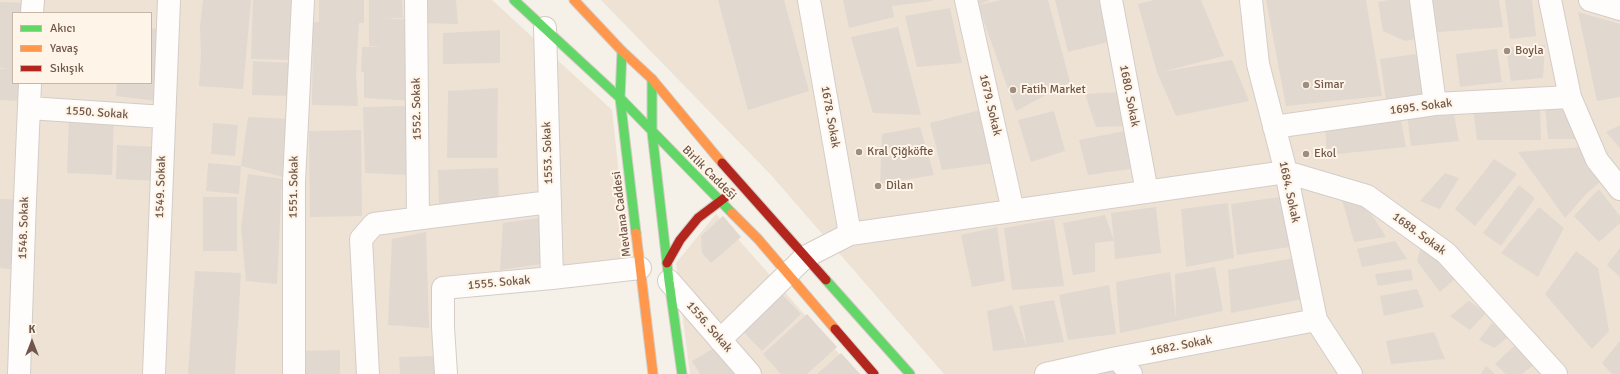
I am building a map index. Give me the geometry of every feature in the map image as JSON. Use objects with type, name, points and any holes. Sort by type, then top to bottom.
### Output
[{"type":"main road","name":"Birlik Caddesi","points":[[514,0],[620,98],[719,201],[758,239],[874,374]]},
{"type":"main road","name":"Birlik Caddesi","points":[[574,0],[622,51],[652,79],[742,186],[910,374]]},
{"type":"main road","name":"Mevlana Caddesi","points":[[622,51],[620,98],[653,374]]},
{"type":"main road","points":[[652,79],[652,132],[668,272],[682,374]]},
{"type":"main road","points":[[668,272],[680,240],[698,218],[719,201],[742,186]]},
{"type":"street","points":[[32,12],[33,0]]},
{"type":"street","name":"1549. Sokak","points":[[154,374],[169,0]]},
{"type":"street","name":"1551. Sokak","points":[[294,374],[294,182],[303,0]]},
{"type":"street","name":"1552. Sokak","points":[[416,0],[418,218]]},
{"type":"street","name":"1678. Sokak","points":[[809,0],[850,234]]},
{"type":"street","name":"1679. Sokak","points":[[966,0],[1013,211]]},
{"type":"street","name":"1680. Sokak","points":[[1111,0],[1146,192]]},
{"type":"street","name":"1684. Sokak","points":[[1251,0],[1258,64],[1286,172],[1316,320],[1351,374]]},
{"type":"street","points":[[1421,0],[1435,104]]},
{"type":"street","points":[[1550,0],[1570,97],[1597,160],[1620,189]]},
{"type":"street","points":[[1590,0],[1620,9]]},
{"type":"street","name":"1553. Sokak","points":[[545,28],[552,278]]},
{"type":"street","name":"1548. Sokak","points":[[19,374],[24,200],[30,84]]},
{"type":"street","name":"1695. Sokak","points":[[1274,127],[1435,104],[1570,97]]},
{"type":"street","name":"1550. Sokak","points":[[29,108],[164,117]]},
{"type":"street","points":[[720,340],[805,257],[850,234],[1286,172]]},
{"type":"street","name":"1688. Sokak","points":[[1286,172],[1367,196],[1446,252],[1556,374]]},
{"type":"street","points":[[368,374],[361,239],[374,224],[550,202]]},
{"type":"street","name":"1555. Sokak","points":[[446,374],[443,327],[443,288],[640,268]]},
{"type":"street","name":"1556. Sokak","points":[[668,272],[720,340],[750,374]]},
{"type":"street","name":"1682. Sokak","points":[[1046,374],[1117,358],[1316,320]]},
{"type":"street","points":[[1117,358],[1131,374]]},
{"type":"shaded area","points":[[0,0],[492,0],[612,110],[630,277],[451,294],[456,374],[0,374]]},
{"type":"shaded area","points":[[601,0],[1620,0],[1620,374],[944,374],[771,175]]},
{"type":"shaded area","points":[[716,214],[857,374],[690,374],[676,263]]},
{"type":"building","points":[[203,0],[251,0],[243,89],[199,86],[201,56],[200,27]]},
{"type":"building","points":[[253,0],[295,0],[293,60],[251,59]]},
{"type":"building","points":[[319,0],[364,0],[364,23],[359,23],[356,74],[358,106],[312,105],[313,22],[319,22]]},
{"type":"building","points":[[369,0],[402,0],[403,18],[384,18],[412,20],[415,101],[364,98],[364,72],[361,72],[362,47],[383,47],[369,46]]},
{"type":"building","points":[[420,0],[456,0],[458,24],[421,23]]},
{"type":"building","points":[[718,0],[784,0],[809,91],[748,110]]},
{"type":"building","points":[[843,0],[932,1],[892,6],[894,17],[849,28]]},
{"type":"building","points":[[979,0],[990,0],[978,5]]},
{"type":"building","points":[[1001,0],[1048,0],[1070,82],[1016,111],[978,5]]},
{"type":"building","points":[[1055,0],[1105,0],[1112,41],[1068,52]]},
{"type":"building","points":[[1154,0],[1201,0],[1224,56],[1161,72],[1232,60],[1249,101],[1176,116],[1157,72],[1138,4]]},
{"type":"building","points":[[1266,0],[1366,0],[1382,96],[1286,106]]},
{"type":"building","points":[[1389,0],[1414,0],[1421,38],[1405,41],[1383,31],[1378,2]]},
{"type":"building","points":[[1423,0],[1499,0],[1503,27],[1426,33]]},
{"type":"building","points":[[1505,0],[1532,0],[1536,36],[1510,39]]},
{"type":"building","points":[[0,2],[25,3],[25,12],[12,12],[12,84],[24,84],[24,101],[0,100],[0,69],[10,69],[0,68]]},
{"type":"building","points":[[950,8],[962,63],[917,67],[905,16]]},
{"type":"building","points":[[1578,12],[1620,24],[1620,97],[1597,101]]},
{"type":"building","points":[[898,27],[921,115],[873,113],[851,37]]},
{"type":"building","points":[[152,28],[161,30],[157,101],[116,96],[117,84],[152,84]]},
{"type":"building","points":[[500,30],[500,63],[443,64],[443,33]]},
{"type":"building","points":[[1545,45],[1543,78],[1511,81],[1506,48]]},
{"type":"building","points":[[1497,49],[1502,82],[1460,87],[1456,54]]},
{"type":"building","points":[[1423,53],[1429,95],[1386,101],[1380,59]]},
{"type":"building","points":[[253,61],[294,63],[292,96],[252,95]]},
{"type":"building","points":[[498,88],[497,158],[447,158],[448,91]]},
{"type":"building","points":[[1120,92],[1127,126],[1096,127],[1085,94]]},
{"type":"building","points":[[1563,103],[1581,139],[1548,139],[1545,105]]},
{"type":"building","points":[[407,106],[408,175],[365,173],[363,107]]},
{"type":"building","points":[[1540,106],[1541,140],[1477,140],[1473,109]]},
{"type":"building","points":[[984,109],[994,163],[942,170],[930,123]]},
{"type":"building","points":[[1453,109],[1459,141],[1411,146],[1407,114]]},
{"type":"building","points":[[1054,111],[1065,151],[1031,162],[1018,120]]},
{"type":"building","points":[[69,115],[114,117],[112,175],[67,173]]},
{"type":"building","points":[[1400,116],[1406,147],[1327,155],[1325,127]]},
{"type":"building","points":[[248,117],[291,119],[287,178],[241,166]]},
{"type":"building","points":[[213,123],[238,125],[235,156],[211,154]]},
{"type":"building","points":[[1620,125],[1620,148],[1606,132]]},
{"type":"building","points":[[920,127],[934,175],[880,184],[882,134]]},
{"type":"building","points":[[361,130],[362,216],[310,217],[309,131]]},
{"type":"building","points":[[1130,130],[1137,168],[1088,175],[1079,140]]},
{"type":"building","points":[[117,145],[158,147],[157,181],[116,179]]},
{"type":"building","points":[[1582,147],[1605,178],[1587,193],[1565,218],[1518,152]]},
{"type":"building","points":[[1494,159],[1517,174],[1475,226],[1455,209]]},
{"type":"building","points":[[208,163],[241,166],[239,194],[206,191]]},
{"type":"building","points":[[498,168],[499,202],[439,204],[438,170]]},
{"type":"building","points":[[1445,173],[1459,178],[1440,209],[1420,201]]},
{"type":"building","points":[[248,174],[282,179],[277,284],[246,281],[241,228]]},
{"type":"building","points":[[1519,185],[1535,198],[1501,246],[1483,233]]},
{"type":"building","points":[[1599,189],[1620,216],[1620,223],[1599,242],[1574,216]]},
{"type":"building","points":[[1287,196],[1296,246],[1237,255],[1231,204]]},
{"type":"building","points":[[203,197],[237,197],[237,251],[203,251]]},
{"type":"building","points":[[0,199],[25,200],[20,270],[0,268]]},
{"type":"building","points":[[1342,200],[1365,204],[1386,237],[1354,242]]},
{"type":"building","points":[[1228,203],[1234,258],[1186,267],[1181,209]]},
{"type":"building","points":[[1156,207],[1161,253],[1115,259],[1111,213]]},
{"type":"building","points":[[1539,207],[1564,228],[1538,277],[1501,253]]},
{"type":"building","points":[[1105,215],[1114,241],[1095,243],[1095,272],[1073,275],[1063,223]]},
{"type":"building","points":[[723,216],[741,237],[711,263],[702,253],[701,236]]},
{"type":"building","points":[[546,217],[548,263],[500,270],[503,223]]},
{"type":"building","points":[[1054,219],[1064,286],[1012,290],[1004,228]]},
{"type":"building","points":[[997,227],[1005,281],[972,287],[961,235]]},
{"type":"building","points":[[426,232],[429,328],[388,325],[392,239]]},
{"type":"building","points":[[1395,241],[1407,259],[1362,267],[1357,249]]},
{"type":"building","points":[[1421,247],[1459,275],[1440,292],[1417,261]]},
{"type":"building","points":[[1620,248],[1620,277],[1607,265]]},
{"type":"building","points":[[1576,251],[1598,268],[1609,331],[1592,349],[1545,294]]},
{"type":"building","points":[[1294,258],[1303,299],[1231,313],[1228,270]]},
{"type":"building","points":[[1215,267],[1223,311],[1120,333],[1116,282],[1170,272],[1176,319],[1175,274]]},
{"type":"building","points":[[1411,269],[1413,280],[1378,286],[1375,274]]},
{"type":"building","points":[[195,271],[241,273],[235,374],[188,374]]},
{"type":"building","points":[[1109,285],[1116,334],[1068,340],[1059,295]]},
{"type":"building","points":[[1417,289],[1424,307],[1384,316],[1380,296]]},
{"type":"building","points":[[778,290],[801,314],[762,351],[739,327]]},
{"type":"building","points":[[1054,300],[1064,342],[1027,347],[1019,306]]},
{"type":"building","points":[[1469,301],[1486,313],[1470,330],[1450,316]]},
{"type":"building","points":[[1012,305],[1027,347],[993,351],[987,311]]},
{"type":"building","points":[[807,314],[837,347],[807,374],[781,374],[763,354]]},
{"type":"building","points":[[1492,323],[1508,337],[1494,348],[1479,340]]},
{"type":"building","points":[[1434,332],[1445,359],[1391,364],[1386,341]]},
{"type":"building","points":[[1620,341],[1620,374],[1612,374],[1602,363]]},
{"type":"building","points":[[1514,346],[1535,364],[1522,374],[1506,374],[1495,364]]},
{"type":"building","points":[[716,347],[743,374],[700,374],[692,361]]},
{"type":"building","points":[[340,350],[340,374],[302,374],[301,351]]},
{"type":"building","points":[[841,353],[860,374],[817,374]]},
{"type":"building","points":[[436,356],[436,374],[400,374],[399,357]]},
{"type":"building","points":[[1486,366],[1495,374],[1481,374]]},
{"type":"building","points":[[1116,367],[1122,374],[1101,374]]},
{"type":"traffic: fast","points":[[514,0],[620,98],[732,213]]},
{"type":"traffic: fast","points":[[622,51],[620,98],[636,233]]},
{"type":"traffic: fast","points":[[652,79],[652,132],[669,281],[682,374]]},
{"type":"traffic: fast","points":[[826,280],[910,374]]},
{"type":"traffic: slow","points":[[574,0],[622,51],[652,79],[722,163]]},
{"type":"traffic: slow","points":[[732,213],[758,239],[835,329]]},
{"type":"traffic: slow","points":[[636,233],[653,374]]},
{"type":"traffic: jam","points":[[722,163],[826,280]]},
{"type":"traffic: jam","points":[[667,263],[680,240],[698,218],[731,193]]},
{"type":"traffic: jam","points":[[835,329],[874,374]]},
{"type":"place","name":"Boyla","points":[[1507,51]]},
{"type":"place","name":"Simar","points":[[1306,85]]},
{"type":"place","name":"Fatih Market","points":[[1013,90]]},
{"type":"place","name":"Kral Çiğköfte","points":[[859,152]]},
{"type":"place","name":"Ekol","points":[[1306,154]]},
{"type":"place","name":"Dilan","points":[[878,186]]}]
